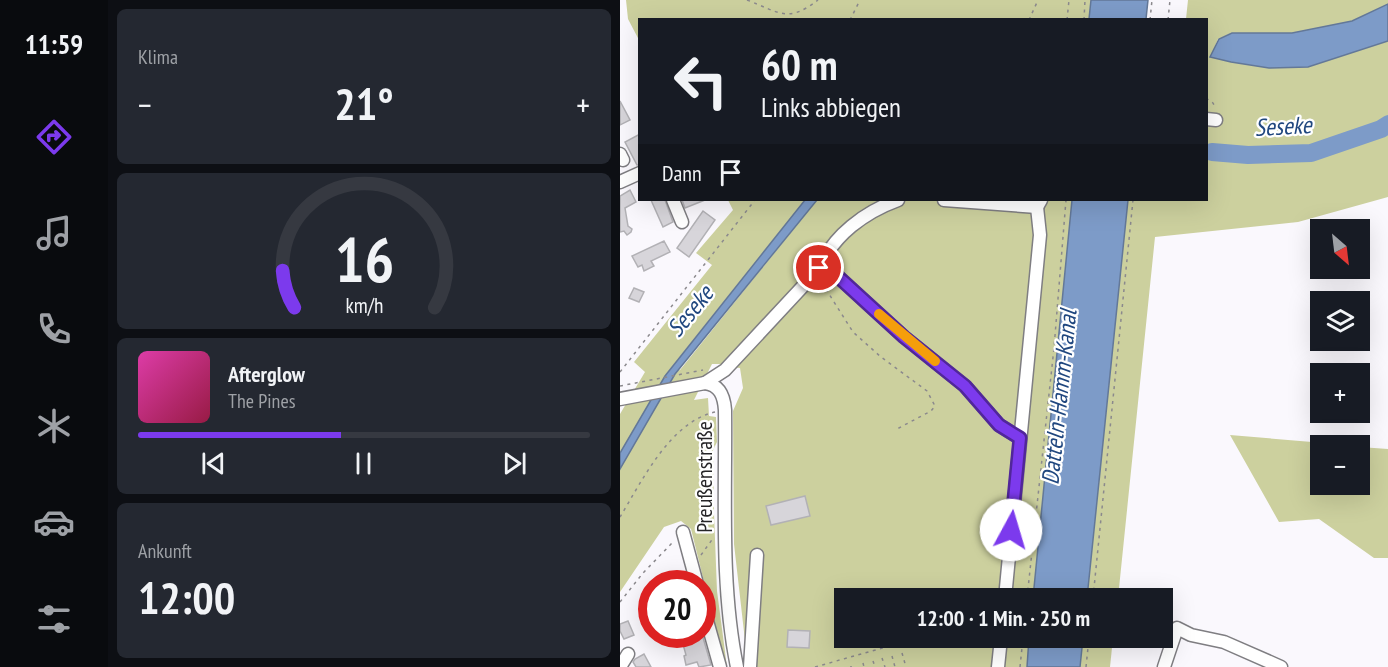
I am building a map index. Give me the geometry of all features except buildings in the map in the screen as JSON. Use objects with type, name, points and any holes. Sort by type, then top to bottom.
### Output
[{"type":"street","points":[[620,182],[638,174]]},
{"type":"street","points":[[673,201],[682,222]]},
{"type":"street","points":[[620,399],[705,383],[725,370],[819,267],[826,254],[844,233],[863,216],[895,201]]},
{"type":"street","points":[[976,201],[1039,203],[1040,235],[1006,588]]},
{"type":"street","points":[[819,267],[965,386],[999,425],[1020,438]]},
{"type":"street","name":"Preußenstraße","points":[[705,383],[713,384],[718,388],[725,402],[728,589],[737,667]]},
{"type":"street","name":"Preußenstraße","points":[[683,532],[694,570]]},
{"type":"street","points":[[750,667],[757,555]]},
{"type":"street","points":[[1164,667],[1177,628],[1191,635],[1224,642],[1281,667]]},
{"type":"street","points":[[715,648],[720,667]]},
{"type":"street","points":[[998,667],[1000,648]]},
{"type":"street","points":[[620,667],[628,654]]},
{"type":"path","points":[[747,0],[786,15],[800,11],[818,0]]},
{"type":"path","points":[[851,18],[860,0]]},
{"type":"path","points":[[1030,18],[1038,0]]},
{"type":"path","points":[[1067,18],[1069,0]]},
{"type":"path","points":[[1084,18],[1085,0]]},
{"type":"path","points":[[1150,18],[1152,0]]},
{"type":"path","points":[[1168,18],[1170,0]]},
{"type":"path","points":[[620,372],[754,201]]},
{"type":"path","points":[[1028,588],[1054,348],[1066,201]]},
{"type":"path","points":[[1095,588],[1133,201]]},
{"type":"path","points":[[819,267],[853,332],[881,357],[927,391],[935,406],[931,411],[895,430]]},
{"type":"path","points":[[620,386],[708,369]]},
{"type":"path","points":[[620,517],[652,463],[680,429],[709,413],[718,411]]},
{"type":"path","points":[[620,602],[643,573],[683,532]]},
{"type":"path","points":[[693,566],[713,539]]},
{"type":"path","points":[[815,667],[882,648]]},
{"type":"path","points":[[1020,667],[1022,648]]},
{"type":"path","points":[[1086,667],[1089,648]]},
{"type":"path","points":[[902,653],[906,667]]},
{"type":"path","points":[[892,656],[895,667]]},
{"type":"path","points":[[882,658],[885,667]]},
{"type":"path","points":[[873,661],[875,667]]},
{"type":"path","points":[[863,663],[864,667]]},
{"type":"green space","points":[[626,0],[1091,0],[1089,18],[638,18],[638,38],[628,19]]},
{"type":"green space","points":[[1188,0],[1388,0],[1388,4],[1352,21],[1292,33],[1232,33],[1218,39],[1211,56],[1231,62],[1269,68],[1308,67],[1388,41],[1388,197],[1298,222],[1155,237],[1119,588],[1088,588],[1128,201],[1208,201],[1208,18],[1186,18]]},
{"type":"green space","points":[[728,201],[804,201],[667,373],[680,370],[816,201],[1072,201],[1034,588],[834,588],[834,648],[1028,648],[1027,667],[748,667],[734,544],[733,411],[743,388],[740,368],[731,367],[823,274],[817,267],[726,364],[712,364],[694,400],[708,398],[709,416],[716,417],[717,442],[713,450],[717,591],[727,667],[716,628],[716,570],[701,570],[691,529],[681,521],[664,527],[620,592],[620,414],[645,372],[634,362],[712,265],[696,253],[733,210]]},
{"type":"green space","points":[[1230,435],[1310,442],[1310,495],[1370,495],[1370,448],[1388,449],[1388,558],[1374,558],[1319,519],[1279,522]]},
{"type":"green space","points":[[1082,648],[1112,648],[1110,667],[1080,667]]},
{"type":"water","points":[[1091,0],[1148,0],[1146,18],[1089,18]]},
{"type":"water","points":[[1388,4],[1388,41],[1308,67],[1269,68],[1210,57],[1219,39],[1232,33],[1292,33],[1352,21]]},
{"type":"water","points":[[804,201],[816,201],[675,374],[620,469],[620,453],[665,376]]},
{"type":"water","name":"Datteln-Hamm-Kanal","points":[[1072,201],[1128,201],[1088,588],[1034,588]]},
{"type":"water","points":[[1028,648],[1082,648],[1080,667],[1027,667]]},
{"type":"waterway","name":"Seseke","points":[[1212,152],[1248,155],[1311,153],[1381,129],[1389,124]]},
{"type":"slow traffic","points":[[879,314],[935,361]]},
{"type":"route","points":[[819,268],[822,262],[904,337],[965,386],[999,425],[1020,438],[1011,530]]}]
